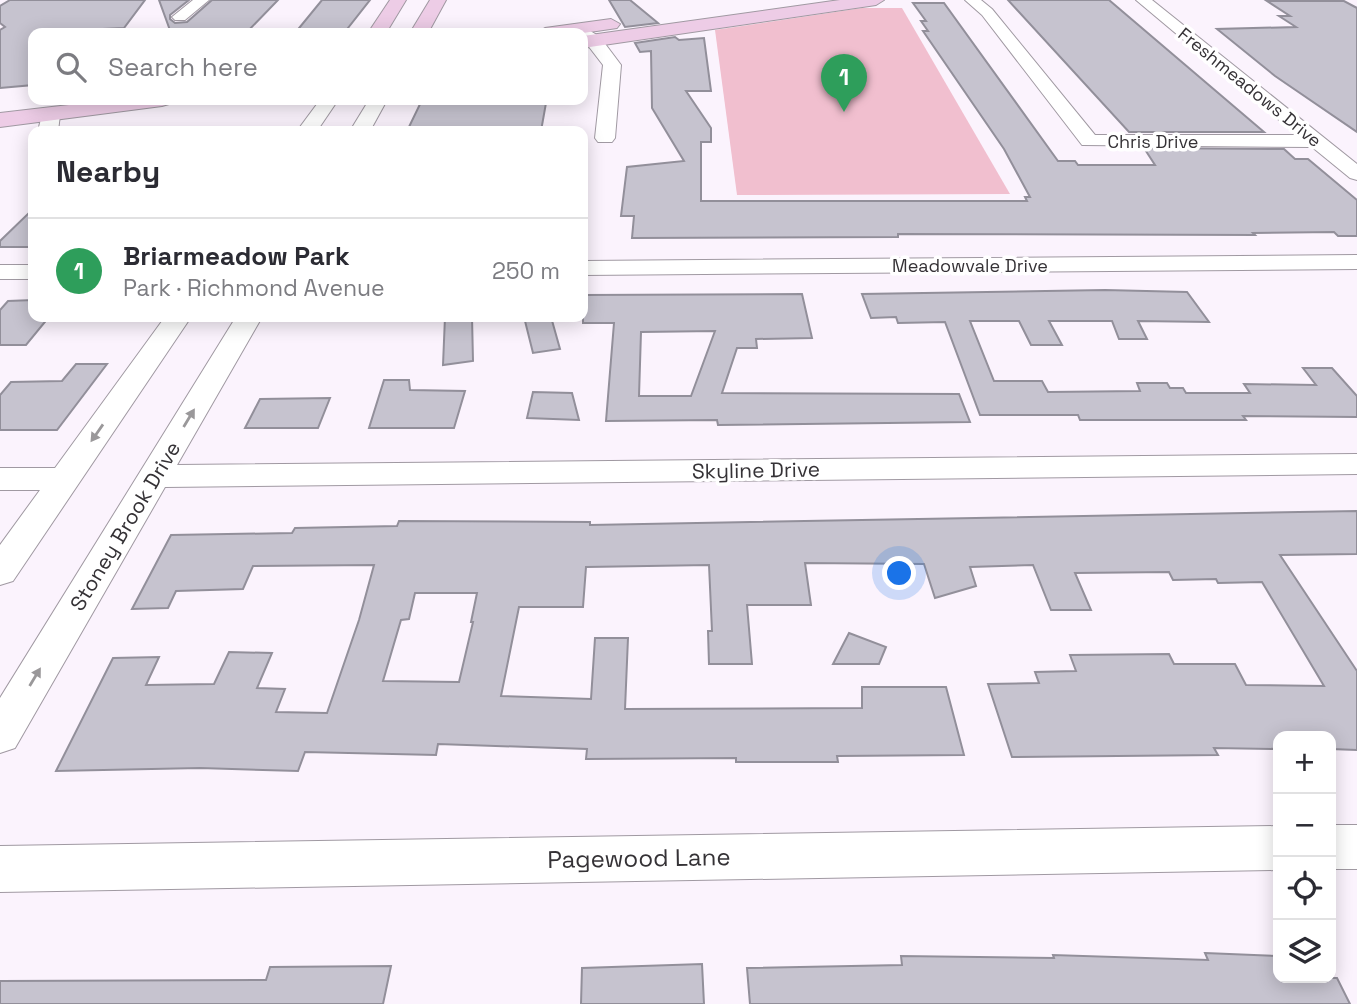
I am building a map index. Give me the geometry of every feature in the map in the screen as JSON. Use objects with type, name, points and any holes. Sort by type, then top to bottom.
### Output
[{"type":"main road","points":[[380,28],[398,0]]},
{"type":"main road","points":[[422,28],[438,0]]},
{"type":"main road","points":[[588,36],[790,0]]},
{"type":"main road","points":[[588,37],[876,0]]},
{"type":"main road","points":[[0,105],[52,115]]},
{"type":"main road","points":[[0,120],[125,105]]},
{"type":"street","points":[[180,17],[202,0]]},
{"type":"street","name":"Chris Drive","points":[[972,0],[987,12],[1089,141],[1316,141]]},
{"type":"street","name":"Freshmeadows Drive","points":[[1143,0],[1357,174]]},
{"type":"street","points":[[588,40],[612,65],[605,138]]},
{"type":"street","points":[[311,126],[325,105]]},
{"type":"street","points":[[362,126],[375,105]]},
{"type":"street","name":"Meadowvale Drive","points":[[588,268],[1357,262]]},
{"type":"street","points":[[0,272],[28,272]]},
{"type":"street","points":[[0,572],[175,322]]},
{"type":"street","name":"Stoney Brook Drive","points":[[0,735],[246,322]]},
{"type":"street","name":"Skyline Drive","points":[[155,475],[1357,464]]},
{"type":"street","points":[[0,480],[65,479]]},
{"type":"street","points":[[1336,847],[1357,847]]},
{"type":"street","name":"Pagewood Lane","points":[[0,869],[1273,848]]},
{"type":"shaded area","points":[[862,8],[902,8],[1010,194],[737,195],[715,30]]},
{"type":"building","points":[[10,0],[145,0],[124,28],[28,28],[28,85],[0,88],[0,30],[5,27],[0,23],[0,6]]},
{"type":"building","points":[[159,0],[189,0],[170,15],[170,19],[175,23],[187,22],[212,0],[278,0],[251,28],[169,28]]},
{"type":"building","points":[[322,0],[370,0],[348,28],[299,28]]},
{"type":"building","points":[[609,0],[630,0],[658,23],[625,27]]},
{"type":"building","points":[[1008,0],[1109,0],[1264,132],[1129,132]]},
{"type":"building","points":[[1267,1],[1344,1],[1357,8],[1357,132],[1275,76],[1217,29],[1296,27],[1279,16],[1290,16]]},
{"type":"building","points":[[913,3],[944,3],[1058,161],[1075,161],[1078,165],[1155,165],[1144,148],[1284,149],[1295,159],[1308,159],[1357,200],[1357,236],[1338,236],[1334,232],[1253,233],[1255,235],[898,234],[898,237],[632,238],[634,216],[621,216],[627,167],[684,161],[652,108],[651,51],[640,52],[635,43],[675,37],[679,40],[704,38],[711,91],[686,91],[711,128],[711,142],[701,142],[701,201],[1027,201],[1025,197],[1030,197],[1004,149],[923,31],[928,31],[921,21],[926,21]]},
{"type":"building","points":[[420,105],[546,105],[542,126],[409,126]]},
{"type":"building","points":[[28,214],[28,247],[0,247],[0,241]]},
{"type":"building","points":[[1105,290],[1187,292],[1209,322],[1138,321],[1147,339],[1119,339],[1112,321],[1049,321],[1062,345],[1031,345],[1019,321],[970,321],[994,381],[1042,381],[1048,392],[1140,391],[1137,383],[1167,383],[1170,388],[1183,388],[1186,393],[1250,393],[1244,384],[1316,385],[1303,368],[1332,368],[1357,396],[1357,417],[1243,416],[1246,420],[1080,420],[1078,415],[980,415],[945,322],[898,323],[896,317],[871,318],[862,294]]},
{"type":"building","points":[[802,294],[812,338],[756,339],[757,348],[737,348],[722,393],[959,394],[970,422],[718,425],[717,420],[606,421],[614,323],[583,323],[588,322],[588,295]],"holes":[[[715,331],[691,396],[639,396],[641,332]]]},
{"type":"building","points":[[28,300],[28,322],[45,322],[26,345],[0,345],[0,310],[8,301]]},
{"type":"building","points":[[445,322],[472,322],[473,361],[443,365]]},
{"type":"building","points":[[525,322],[552,322],[560,349],[533,353]]},
{"type":"building","points":[[76,364],[107,364],[57,430],[0,430],[0,395],[11,382],[62,381]]},
{"type":"building","points":[[384,380],[409,380],[410,390],[465,391],[454,428],[369,428]]},
{"type":"building","points":[[533,392],[572,393],[579,420],[527,418]]},
{"type":"building","points":[[330,398],[318,428],[245,428],[260,399]]},
{"type":"building","points":[[1357,511],[1357,554],[1280,555],[1357,671],[1357,750],[1336,749],[1336,731],[1273,731],[1273,749],[1214,748],[1218,755],[1012,757],[988,684],[1039,683],[1035,672],[1076,671],[1070,655],[1169,654],[1174,664],[1235,664],[1246,685],[1324,686],[1262,582],[1173,580],[1169,572],[1075,573],[1091,610],[1051,610],[1033,565],[970,567],[976,586],[935,598],[924,564],[805,563],[811,605],[747,605],[752,664],[709,664],[708,631],[712,631],[709,565],[586,567],[583,607],[519,607],[501,696],[591,699],[595,638],[628,638],[625,709],[862,708],[862,687],[946,687],[964,755],[837,756],[838,762],[736,762],[736,758],[586,759],[587,749],[438,744],[436,755],[305,752],[298,771],[200,768],[56,771],[113,658],[159,657],[146,685],[214,684],[229,652],[272,653],[257,688],[285,689],[276,712],[327,713],[359,620],[374,565],[253,566],[243,589],[176,591],[168,608],[132,609],[171,535],[292,533],[295,528],[397,526],[399,521],[590,522],[590,525]],"holes":[[[415,593],[477,593],[459,682],[383,681],[401,620],[409,619]]]},
{"type":"building","points":[[849,633],[886,647],[879,664],[833,664]]},
{"type":"building","points":[[1205,953],[1273,956],[1273,983],[1336,983],[1337,978],[1350,1004],[750,1004],[747,968],[902,965],[901,956],[1054,958],[1053,955],[1208,960]]},
{"type":"building","points":[[702,964],[704,1004],[581,1004],[582,968]]},
{"type":"building","points":[[391,966],[383,1004],[0,1004],[0,981],[266,980],[270,967]]},
{"type":"place","name":"Briarmeadow Park","points":[[844,112]]}]
